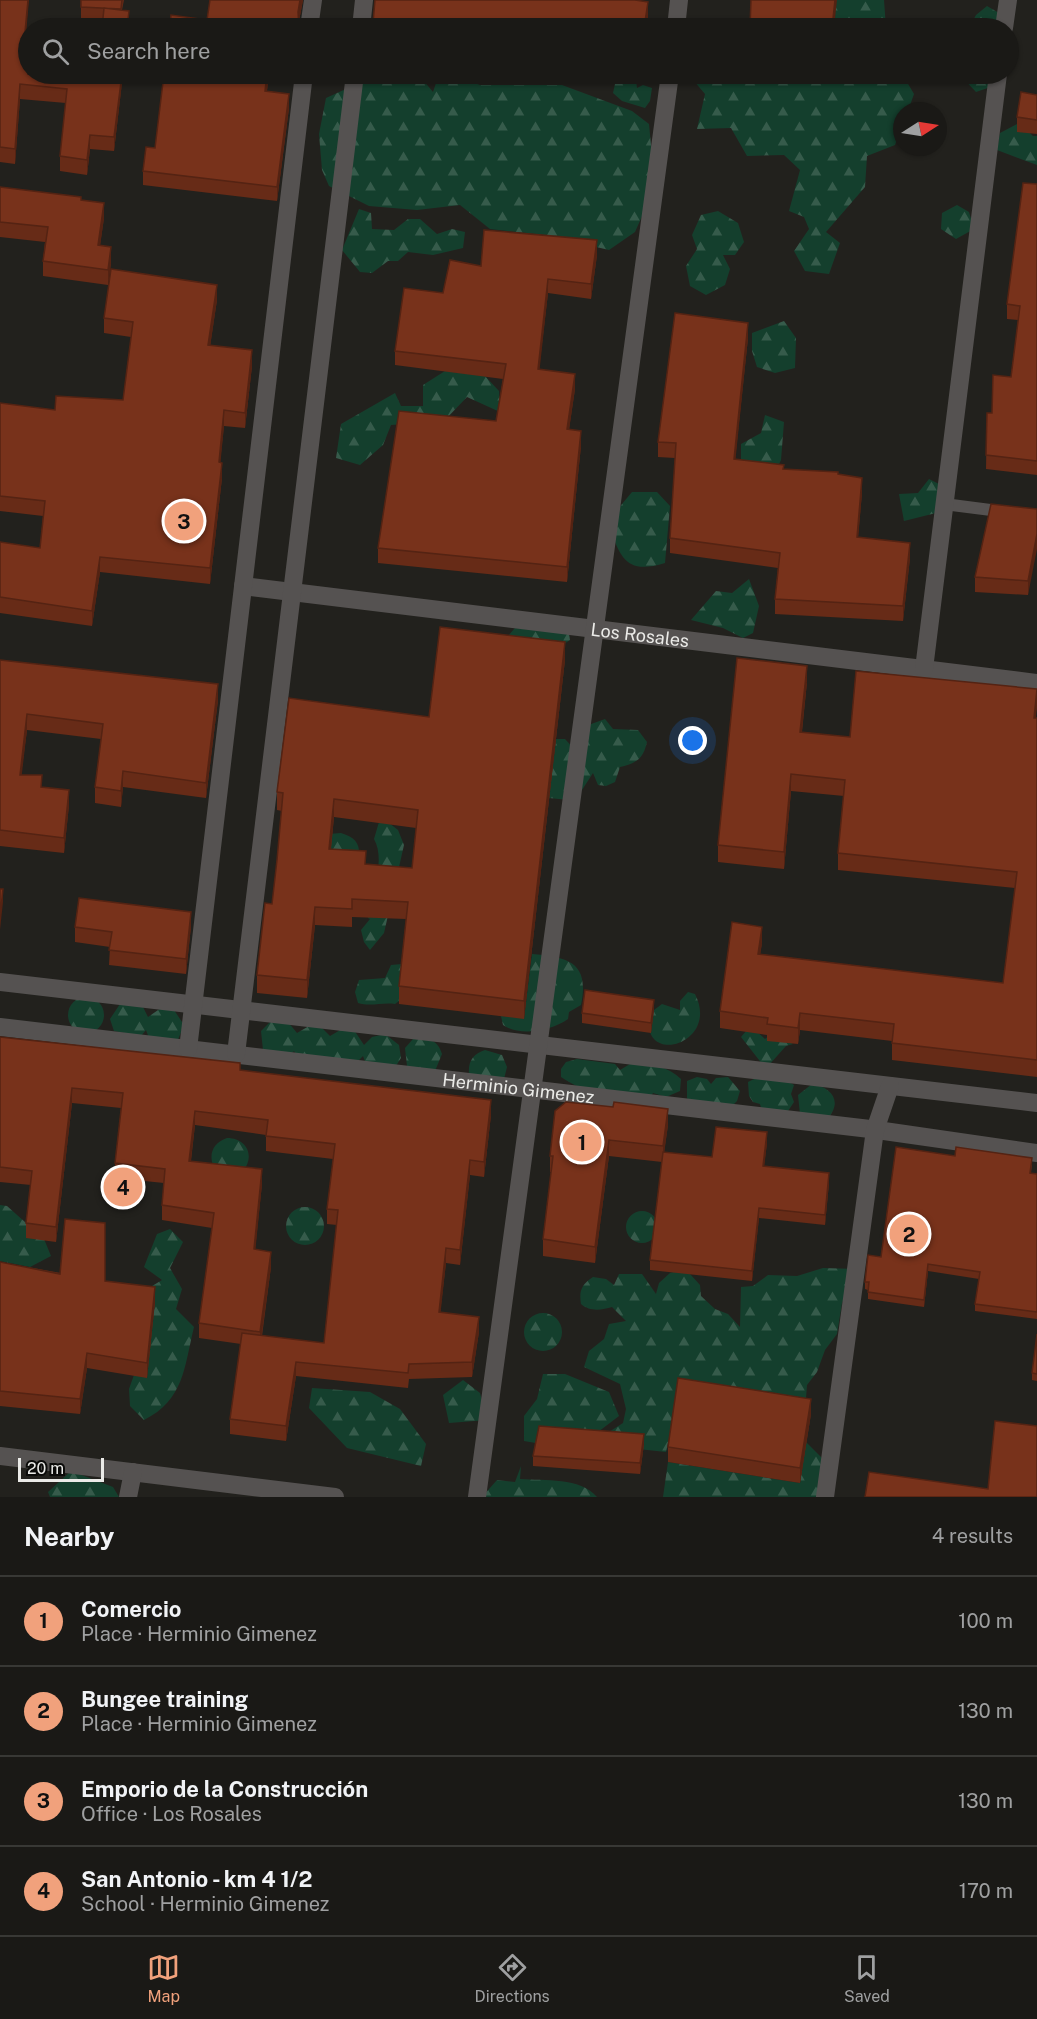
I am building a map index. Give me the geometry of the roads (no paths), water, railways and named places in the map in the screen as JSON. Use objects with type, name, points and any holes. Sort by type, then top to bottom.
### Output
[{"type":"street","points":[[310,18],[313,0]]},
{"type":"street","points":[[362,18],[364,0]]},
{"type":"street","points":[[677,18],[679,0]]},
{"type":"street","points":[[1005,18],[1008,0]]},
{"type":"street","points":[[188,1049],[303,84]]},
{"type":"street","points":[[236,1054],[354,84]]},
{"type":"street","points":[[477,1497],[669,84]]},
{"type":"street","points":[[924,669],[997,84]]},
{"type":"street","name":"Los Rosales","points":[[243,586],[1037,683]]},
{"type":"street","points":[[0,982],[1037,1103]]},
{"type":"street","name":"Herminio Gimenez","points":[[0,1027],[875,1130],[1037,1153]]},
{"type":"street","points":[[825,1497],[875,1130],[890,1086]]},
{"type":"street","points":[[0,1456],[334,1497]]},
{"type":"street","points":[[128,1497],[133,1472]]},
{"type":"lane","points":[[944,504],[1037,516]]},
{"type":"place","name":"Emporio de la Construcción","points":[[184,521]]},
{"type":"place","name":"Comercio","points":[[582,1142]]},
{"type":"place","name":"San Antonio - km 4 1/2","points":[[123,1187]]},
{"type":"place","name":"Bungee training","points":[[909,1234]]}]
